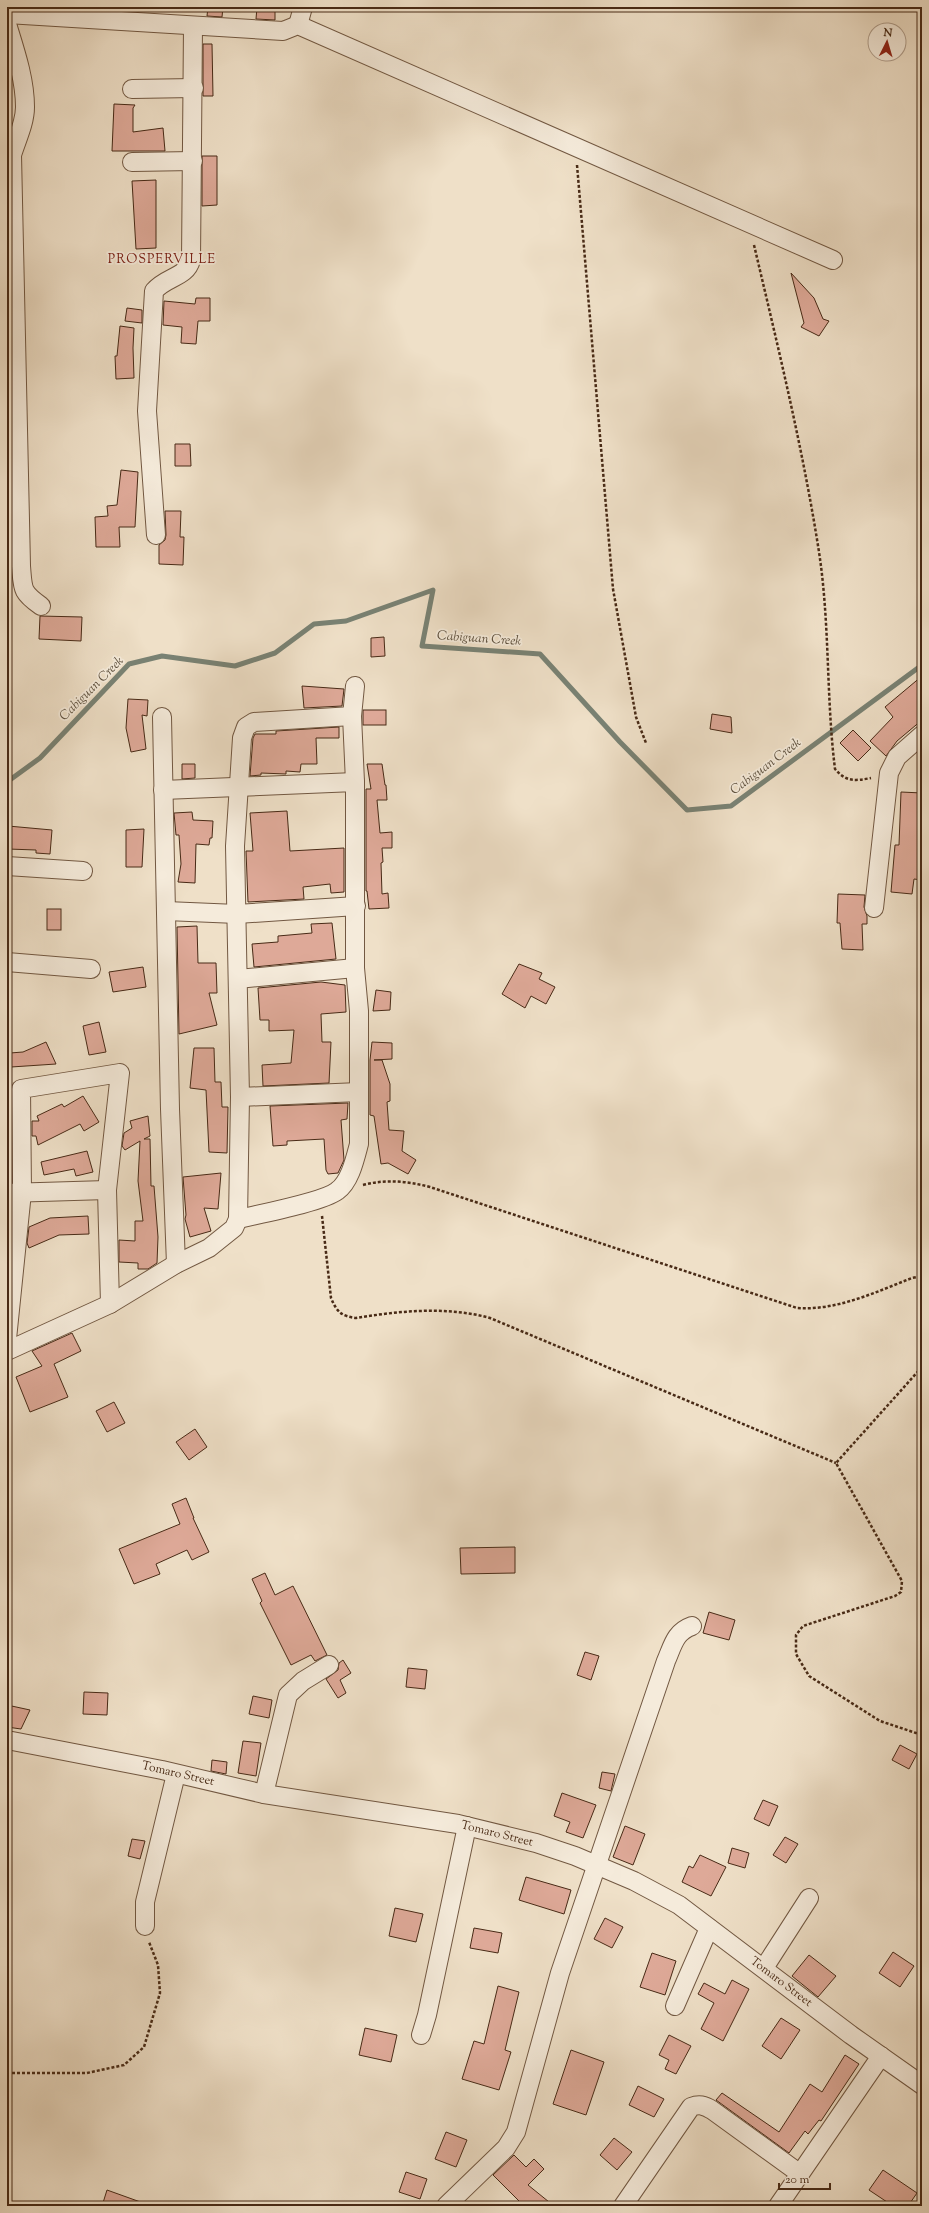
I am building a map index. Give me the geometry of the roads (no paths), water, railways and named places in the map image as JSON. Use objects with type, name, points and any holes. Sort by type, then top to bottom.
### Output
[{"type":"street","points":[[298,25],[303,7]]},
{"type":"street","points":[[7,14],[282,31],[298,25],[833,260]]},
{"type":"street","points":[[7,24],[18,60],[25,107],[22,128],[12,155],[21,566],[23,588],[27,597],[40,606]]},
{"type":"street","points":[[156,535],[147,411],[154,291],[162,282],[185,272],[191,260],[194,88],[193,26]]},
{"type":"street","points":[[132,89],[194,88]]},
{"type":"street","points":[[132,162],[193,161]]},
{"type":"street","points":[[238,1219],[320,1198],[337,1191],[352,1170],[359,1144],[359,1011],[355,968],[355,782],[352,716],[355,686]]},
{"type":"street","points":[[7,1351],[110,1304],[176,1264],[209,1248],[224,1238],[234,1228],[238,1219],[240,1097],[236,846],[242,738],[244,730],[254,722],[352,716]]},
{"type":"street","points":[[162,717],[170,1109],[176,1264]]},
{"type":"street","points":[[874,908],[889,773],[897,757],[922,735]]},
{"type":"street","points":[[163,790],[240,788],[355,782]]},
{"type":"street","points":[[7,866],[84,871]]},
{"type":"street","points":[[166,911],[237,914],[356,906]]},
{"type":"street","points":[[7,962],[91,969]]},
{"type":"street","points":[[238,979],[355,968]]},
{"type":"street","points":[[7,1339],[21,1089],[120,1073],[107,1190],[110,1304]]},
{"type":"street","points":[[240,1097],[359,1092]]},
{"type":"street","points":[[14,1193],[107,1190]]},
{"type":"street","points":[[446,2206],[506,2148],[516,2132],[552,2003],[596,1866],[674,1641],[682,1630],[692,1626]]},
{"type":"street","points":[[264,1794],[288,1695],[302,1681],[329,1665]]},
{"type":"street","name":"Tomaro Street","points":[[7,1740],[176,1774],[264,1794],[467,1826],[536,1843],[634,1881],[679,1905],[922,2085]]},
{"type":"street","points":[[145,1926],[145,1902],[176,1774]]},
{"type":"street","points":[[420,2035],[427,2015],[467,1826]]},
{"type":"street","points":[[764,1968],[809,1898]]},
{"type":"street","points":[[674,2006],[709,1928]]},
{"type":"street","points":[[778,2206],[881,2056]]},
{"type":"street","points":[[623,2206],[691,2107],[697,2105],[705,2106],[712,2110],[799,2174]]},
{"type":"waterway","name":"Cabiguan Creek","points":[[7,782],[40,758],[129,664],[162,656],[235,666],[275,653],[314,624],[346,621],[433,590],[422,646],[540,654],[620,742],[687,810],[731,806],[922,665]]},
{"type":"district","name":"PROSPERVILLE","points":[[162,260]]}]
